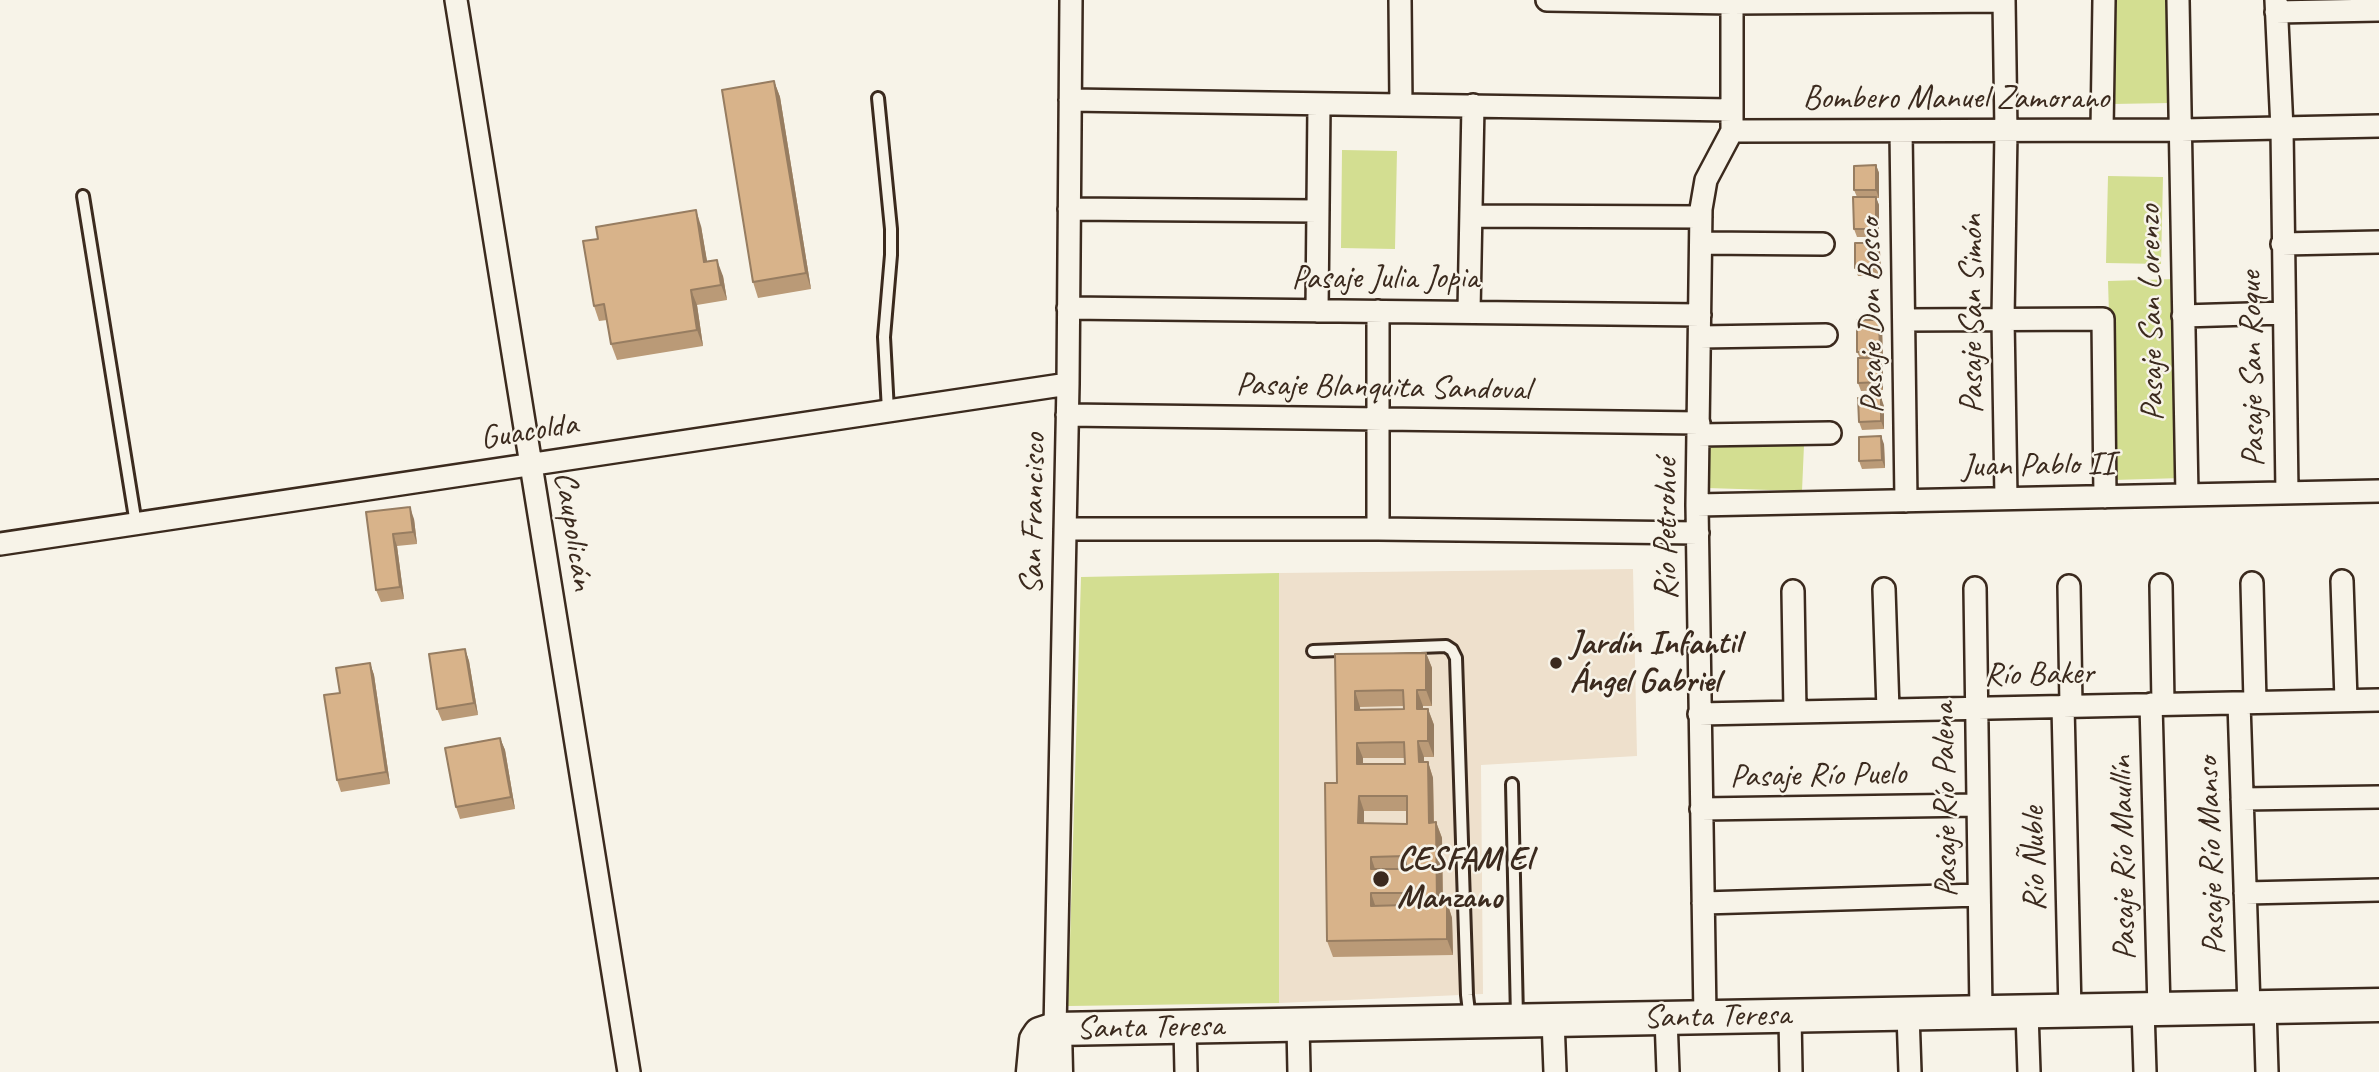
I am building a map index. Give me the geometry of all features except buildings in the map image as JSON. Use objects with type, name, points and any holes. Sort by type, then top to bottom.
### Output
[{"type":"street","name":"Caupolicán","points":[[456,0],[629,1072]]},
{"type":"street","name":"San Francisco","points":[[1055,1029],[1068,384],[1071,0]]},
{"type":"street","points":[[1400,0],[1401,105]]},
{"type":"street","points":[[1547,0],[2004,1]]},
{"type":"street","points":[[2102,130],[2104,0]]},
{"type":"street","name":"Pasaje San Lorenzo","points":[[2178,0],[2187,495]]},
{"type":"street","name":"Pasaje San Simón","points":[[2004,1],[2006,131],[2003,319],[2006,498]]},
{"type":"street","points":[[1731,131],[1732,2]]},
{"type":"street","points":[[2276,6],[2317,5],[2379,10]]},
{"type":"street","name":"Pasaje San Roque","points":[[2276,6],[2282,129],[2287,493]]},
{"type":"street","points":[[1070,100],[1732,110]]},
{"type":"street","points":[[1317,311],[1319,104]]},
{"type":"street","points":[[1469,311],[1473,105]]},
{"type":"street","name":"Bombero Manuel Zamorano","points":[[1731,131],[2181,130],[2379,126]]},
{"type":"street","name":"Río Petrohué","points":[[1705,1017],[1697,505],[1701,217],[1706,180],[1731,131]]},
{"type":"street","name":"Pasaje Don Bosco","points":[[1901,131],[1906,501]]},
{"type":"street","points":[[1069,209],[1318,211]]},
{"type":"street","points":[[1471,216],[1701,217]]},
{"type":"street","points":[[2282,244],[2379,242]]},
{"type":"street","points":[[1701,243],[1823,244]]},
{"type":"street","name":"Pasaje Julia Jopia","points":[[1069,308],[1700,315]]},
{"type":"street","points":[[1378,311],[1378,529]]},
{"type":"street","points":[[2183,316],[2283,313]]},
{"type":"street","points":[[1904,320],[2103,319],[2105,496]]},
{"type":"street","points":[[1700,337],[1826,335]]},
{"type":"street","name":"Guacolda","points":[[0,544],[1068,384]]},
{"type":"street","name":"Pasaje Blanquita Sandoval","points":[[1067,415],[1378,419],[1830,433]]},
{"type":"street","name":"Juan Pablo II","points":[[1697,505],[2379,491]]},
{"type":"street","points":[[1065,529],[1698,533]]},
{"type":"street","points":[[2342,581],[2346,701]]},
{"type":"street","name":"Pasaje Río Manso","points":[[2252,583],[2242,799],[2245,893],[2267,1072]]},
{"type":"street","name":"Pasaje Río Maullín","points":[[2145,1072],[2151,1009],[2161,584]]},
{"type":"street","name":"Río Ñuble","points":[[2069,586],[2067,706],[2070,1011]]},
{"type":"street","name":"Pasaje Río Palena","points":[[1975,588],[1981,1012]]},
{"type":"street","points":[[1884,589],[1888,710]]},
{"type":"street","points":[[1793,591],[1795,712]]},
{"type":"street","name":"Río Baker","points":[[1699,714],[2379,700]]},
{"type":"street","points":[[2242,799],[2379,797]]},
{"type":"street","name":"Pasaje Río Puelo","points":[[1701,809],[1978,805]]},
{"type":"street","points":[[2245,893],[2379,890]]},
{"type":"street","points":[[1703,903],[1979,895]]},
{"type":"street","name":"Santa Teresa","points":[[1055,1029],[2379,1005]]},
{"type":"street","points":[[2027,1012],[2029,1072]]},
{"type":"street","points":[[1908,1014],[1910,1072]]},
{"type":"street","points":[[1790,1016],[1791,1072]]},
{"type":"street","points":[[1666,1018],[1668,1072]]},
{"type":"street","points":[[1553,1020],[1555,1072]]},
{"type":"street","points":[[1298,1025],[1299,1072]]},
{"type":"street","points":[[1185,1027],[1186,1072]]},
{"type":"street","points":[[1033,1072],[1036,1040],[1040,1034],[1055,1029],[1056,1072]]},
{"type":"lane","points":[[878,98],[891,229],[884,337],[888,411]]},
{"type":"lane","points":[[83,196],[136,524]]},
{"type":"lane","points":[[1313,651],[1446,646],[1456,658],[1466,995],[1471,1022]]},
{"type":"lane","points":[[1512,784],[1518,1021]]},
{"type":"shaded area","name":"CESFAM El Manzano","points":[[1633,569],[1637,756],[1481,765],[1483,994],[1279,1003],[1279,573]]},
{"type":"green space","points":[[2112,0],[2170,0],[2171,103],[2112,104]]},
{"type":"green space","points":[[1342,150],[1397,151],[1395,249],[1341,248]]},
{"type":"green space","points":[[2108,176],[2163,177],[2161,264],[2106,263]]},
{"type":"green space","points":[[2176,279],[2182,478],[2114,480],[2108,281]]},
{"type":"green space","points":[[1709,442],[1804,445],[1802,491],[1707,488]]},
{"type":"green space","points":[[1279,573],[1279,1003],[1068,1006],[1081,577]]},
{"type":"place","name":"Jardín Infantil Ángel Gabriel","points":[[1556,663]]},
{"type":"place","name":"CESFAM El Manzano","points":[[1381,879]]}]
